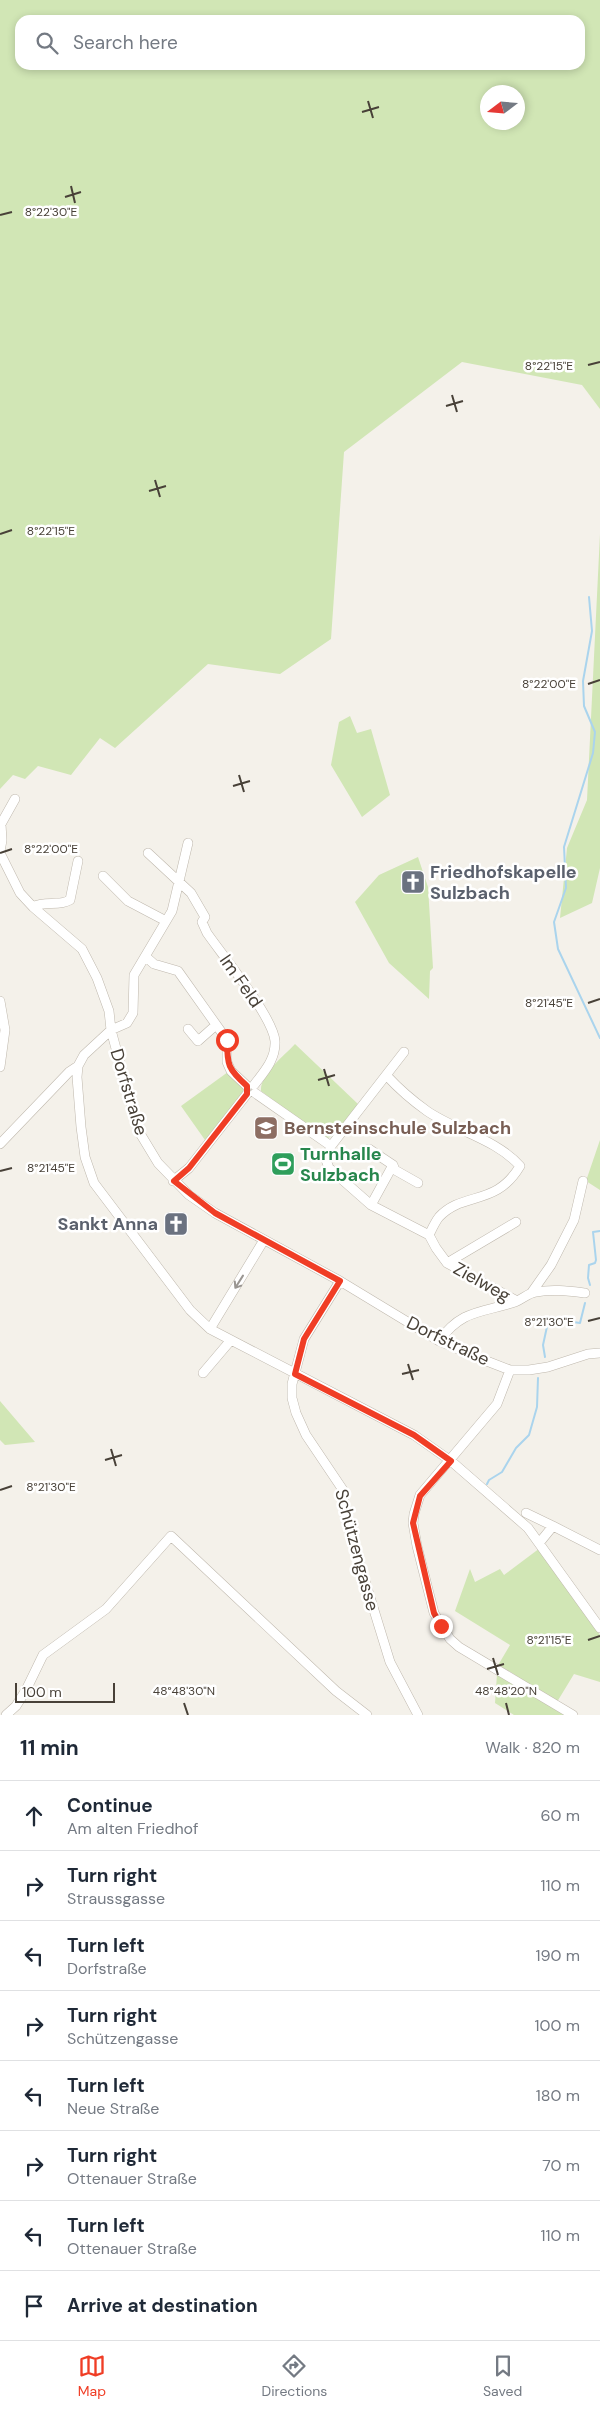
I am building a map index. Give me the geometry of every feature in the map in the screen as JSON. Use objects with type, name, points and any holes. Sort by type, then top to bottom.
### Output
[{"type":"street","name":"Dorfstraße","points":[[16,799],[1,824],[2,840],[0,852],[20,893],[33,907],[82,949],[109,1011],[111,1030],[138,1130],[150,1151],[174,1181],[215,1213],[340,1281],[439,1341],[510,1370],[538,1369],[588,1354],[600,1353]]},
{"type":"street","points":[[188,843],[172,911],[134,975],[133,1013],[127,1023],[111,1030],[84,1055],[78,1066],[80,1127],[85,1157],[94,1183],[190,1310],[210,1329],[414,1435],[451,1461],[518,1517],[540,1542],[600,1628]]},
{"type":"street","name":"Im Feld","points":[[148,854],[190,893],[205,916],[202,922],[208,933],[269,1021],[275,1042],[271,1061],[251,1090],[189,1168],[174,1181]]},
{"type":"street","points":[[33,907],[39,904],[64,904],[70,900],[78,861]]},
{"type":"street","points":[[103,876],[128,901],[166,921]]},
{"type":"street","points":[[146,957],[154,964],[178,972],[227,1040],[227,1062],[231,1071],[251,1090],[331,1146]]},
{"type":"street","points":[[0,1001],[5,1030],[0,1067]]},
{"type":"street","points":[[188,1029],[198,1040],[216,1026]]},
{"type":"street","points":[[386,1076],[428,1112],[492,1145],[520,1166],[512,1180],[495,1193],[456,1206],[439,1217],[429,1235],[371,1204],[329,1168],[326,1160],[331,1146],[404,1052]]},
{"type":"street","points":[[0,1144],[69,1072],[78,1066]]},
{"type":"street","points":[[369,1149],[393,1165],[395,1170],[418,1183]]},
{"type":"street","points":[[371,1204],[393,1165]]},
{"type":"street","points":[[439,1341],[450,1326],[470,1314],[517,1301],[532,1292],[551,1266],[574,1220],[583,1181]]},
{"type":"street","name":"Zielweg","points":[[447,1263],[516,1222]]},
{"type":"street","name":"Zielweg","points":[[429,1235],[447,1263],[517,1301]]},
{"type":"street","points":[[210,1329],[264,1240]]},
{"type":"street","name":"Schützengasse","points":[[340,1281],[304,1339],[292,1384],[296,1414],[306,1435],[343,1490],[345,1516],[390,1662],[418,1715]]},
{"type":"street","points":[[532,1292],[556,1289],[585,1294]]},
{"type":"street","points":[[203,1373],[231,1340]]},
{"type":"street","points":[[510,1370],[496,1404],[451,1461],[420,1496],[413,1523],[434,1613],[450,1640],[573,1715]]},
{"type":"street","points":[[526,1513],[600,1550]]},
{"type":"street","points":[[540,1542],[553,1526]]},
{"type":"street","points":[[6,1715],[16,1706],[26,1690],[43,1655],[106,1609],[171,1536],[336,1691],[367,1715]]},
{"type":"green space","points":[[0,0],[600,0],[600,409],[582,385],[462,362],[344,452],[331,639],[280,674],[208,664],[115,748],[100,738],[71,775],[38,766],[25,779],[13,775],[0,789]]},
{"type":"green space","points":[[600,534],[600,868],[592,903],[560,918],[567,848],[587,800]]},
{"type":"green space","points":[[350,716],[357,733],[371,729],[390,795],[362,817],[331,765],[339,722]]},
{"type":"green space","points":[[418,857],[428,887],[433,968],[430,971],[429,999],[389,963],[355,902],[379,875]]},
{"type":"green space","points":[[295,1044],[358,1104],[335,1135],[325,1139],[261,1091],[264,1078],[268,1072]]},
{"type":"green space","points":[[228,1072],[243,1088],[243,1093],[205,1140],[181,1106]]},
{"type":"green space","points":[[600,1140],[600,1190],[586,1181]]},
{"type":"green space","points":[[0,1401],[35,1442],[5,1445],[0,1440]]},
{"type":"green space","points":[[540,1548],[600,1635],[600,1682],[574,1674],[557,1702],[504,1668],[503,1671],[497,1667],[510,1645],[455,1611],[470,1569],[475,1582],[500,1569],[504,1575]]},
{"type":"green space","points":[[497,1674],[564,1715],[514,1715],[495,1703]]},
{"type":"waterway","points":[[589,597],[592,631],[583,681],[584,706],[595,732],[593,753],[564,847],[566,888],[554,922],[558,949],[600,1038]]},
{"type":"waterway","points":[[590,1285],[588,1278],[589,1265],[595,1263],[596,1260],[593,1232],[600,1231]]},
{"type":"waterway","points":[[545,1357],[543,1345],[548,1322],[554,1319],[580,1323],[585,1303]]},
{"type":"waterway","points":[[487,1484],[489,1480],[502,1472],[516,1448],[529,1435],[537,1407],[538,1378]]},
{"type":"place","name":"Friedhofskapelle Sulzbach","points":[[413,882]]},
{"type":"place","name":"Bernsteinschule Sulzbach","points":[[266,1128]]},
{"type":"place","name":"Turnhalle Sulzbach","points":[[283,1164]]},
{"type":"place","name":"Sankt Anna","points":[[176,1224]]},
{"type":"route","points":[[227,1040],[227,1062],[231,1071],[247,1086],[245,1090],[247,1094],[189,1168],[174,1181],[199,1203],[215,1213],[340,1281],[304,1339],[295,1374],[414,1435],[451,1461],[420,1496],[416,1504],[413,1523],[434,1613],[441,1626]]}]
